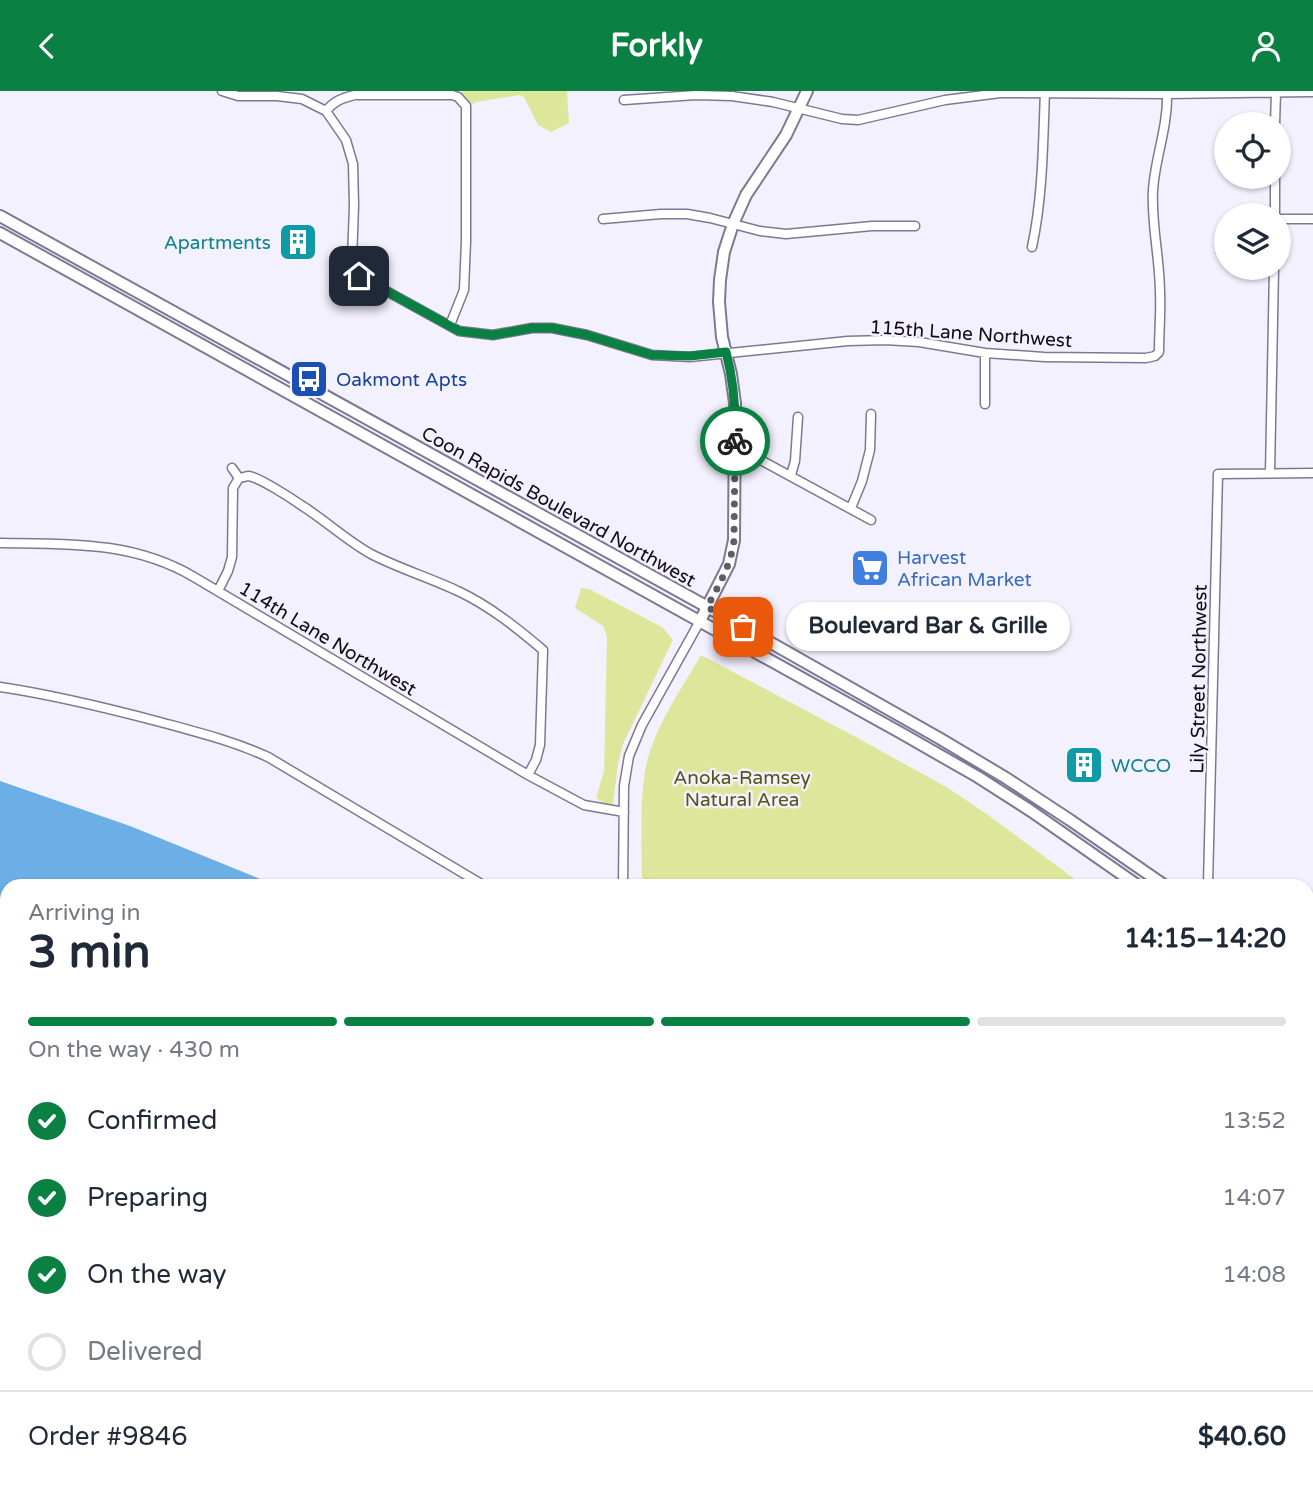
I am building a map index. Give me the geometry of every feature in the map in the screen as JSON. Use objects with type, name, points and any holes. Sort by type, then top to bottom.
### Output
[{"type":"main road","points":[[700,621],[726,571],[734,540],[735,403],[721,327],[719,293],[724,252],[733,224],[751,185],[786,135],[807,91]]},
{"type":"main road","name":"Coon Rapids Boulevard Northwest","points":[[0,216],[917,725],[1006,778],[1155,879]]},
{"type":"main road","name":"Coon Rapids Boulevard Northwest","points":[[0,233],[978,777],[1128,879]]},
{"type":"street","points":[[222,91],[238,96],[277,96],[302,100],[326,111],[333,103],[355,95],[458,97],[466,106],[466,241],[464,290],[450,325]]},
{"type":"street","points":[[1032,247],[1041,173],[1044,92]]},
{"type":"street","points":[[1275,112],[1276,92]]},
{"type":"street","points":[[624,100],[714,95],[759,99],[842,120],[858,120],[945,100],[1000,93],[1313,92]]},
{"type":"street","name":"115th Lane Northwest","points":[[326,111],[346,140],[353,164],[354,270],[359,276],[459,331],[493,335],[532,328],[552,328],[587,335],[652,355],[690,356],[885,340],[919,342],[985,353],[1146,358],[1155,356],[1158,352],[1160,291],[1153,193],[1167,94]]},
{"type":"street","points":[[603,219],[674,213],[786,234],[861,227],[915,226]]},
{"type":"street","points":[[1291,219],[1313,219]]},
{"type":"street","points":[[1274,280],[1270,473],[1313,473]]},
{"type":"street","points":[[985,353],[985,404]]},
{"type":"street","points":[[851,508],[870,450],[871,415]]},
{"type":"street","points":[[791,475],[795,461],[798,417]]},
{"type":"street","points":[[735,446],[871,520]]},
{"type":"street","points":[[232,468],[239,478]]},
{"type":"street","name":"Lily Street Northwest","points":[[1208,879],[1218,474],[1270,473]]},
{"type":"street","points":[[218,591],[232,557],[233,488],[239,478],[250,476],[300,504],[365,550],[468,596],[512,623],[543,650],[540,745],[528,775]]},
{"type":"street","name":"114th Lane Northwest","points":[[0,543],[83,544],[122,549],[164,562],[186,572],[528,775],[584,804],[624,811]]},
{"type":"street","points":[[623,879],[625,777],[633,742],[700,621]]},
{"type":"street","points":[[0,687],[104,707],[217,737],[250,749],[280,764],[473,879]]},
{"type":"green space","points":[[463,91],[567,91],[569,123],[551,132],[538,125],[524,97],[520,95],[471,105],[462,94]]},
{"type":"green space","points":[[581,588],[589,589],[662,627],[673,640],[623,744],[613,805],[605,804],[596,798],[604,771],[607,637],[603,626],[575,608]]},
{"type":"green space","name":"Anoka-Ramsey Natural Area","points":[[701,655],[948,788],[1075,879],[642,879],[642,810],[646,766],[662,723]]},
{"type":"water","points":[[0,781],[130,826],[260,879],[0,879]]},
{"type":"way so far","points":[[735,441],[732,556],[707,607],[743,627]]},
{"type":"place","name":"Apartments","points":[[298,242]]},
{"type":"place","name":"Oakmont Apts","points":[[309,379]]},
{"type":"place","name":"Harvest African Market","points":[[870,568]]},
{"type":"place","name":"Boulevard Bar & Grille","points":[[743,627]]},
{"type":"place","name":"WCCO","points":[[1084,765]]},
{"type":"route","points":[[359,276],[459,331],[493,335],[532,328],[552,328],[587,335],[652,355],[673,357],[726,352],[735,403],[735,441]]}]
